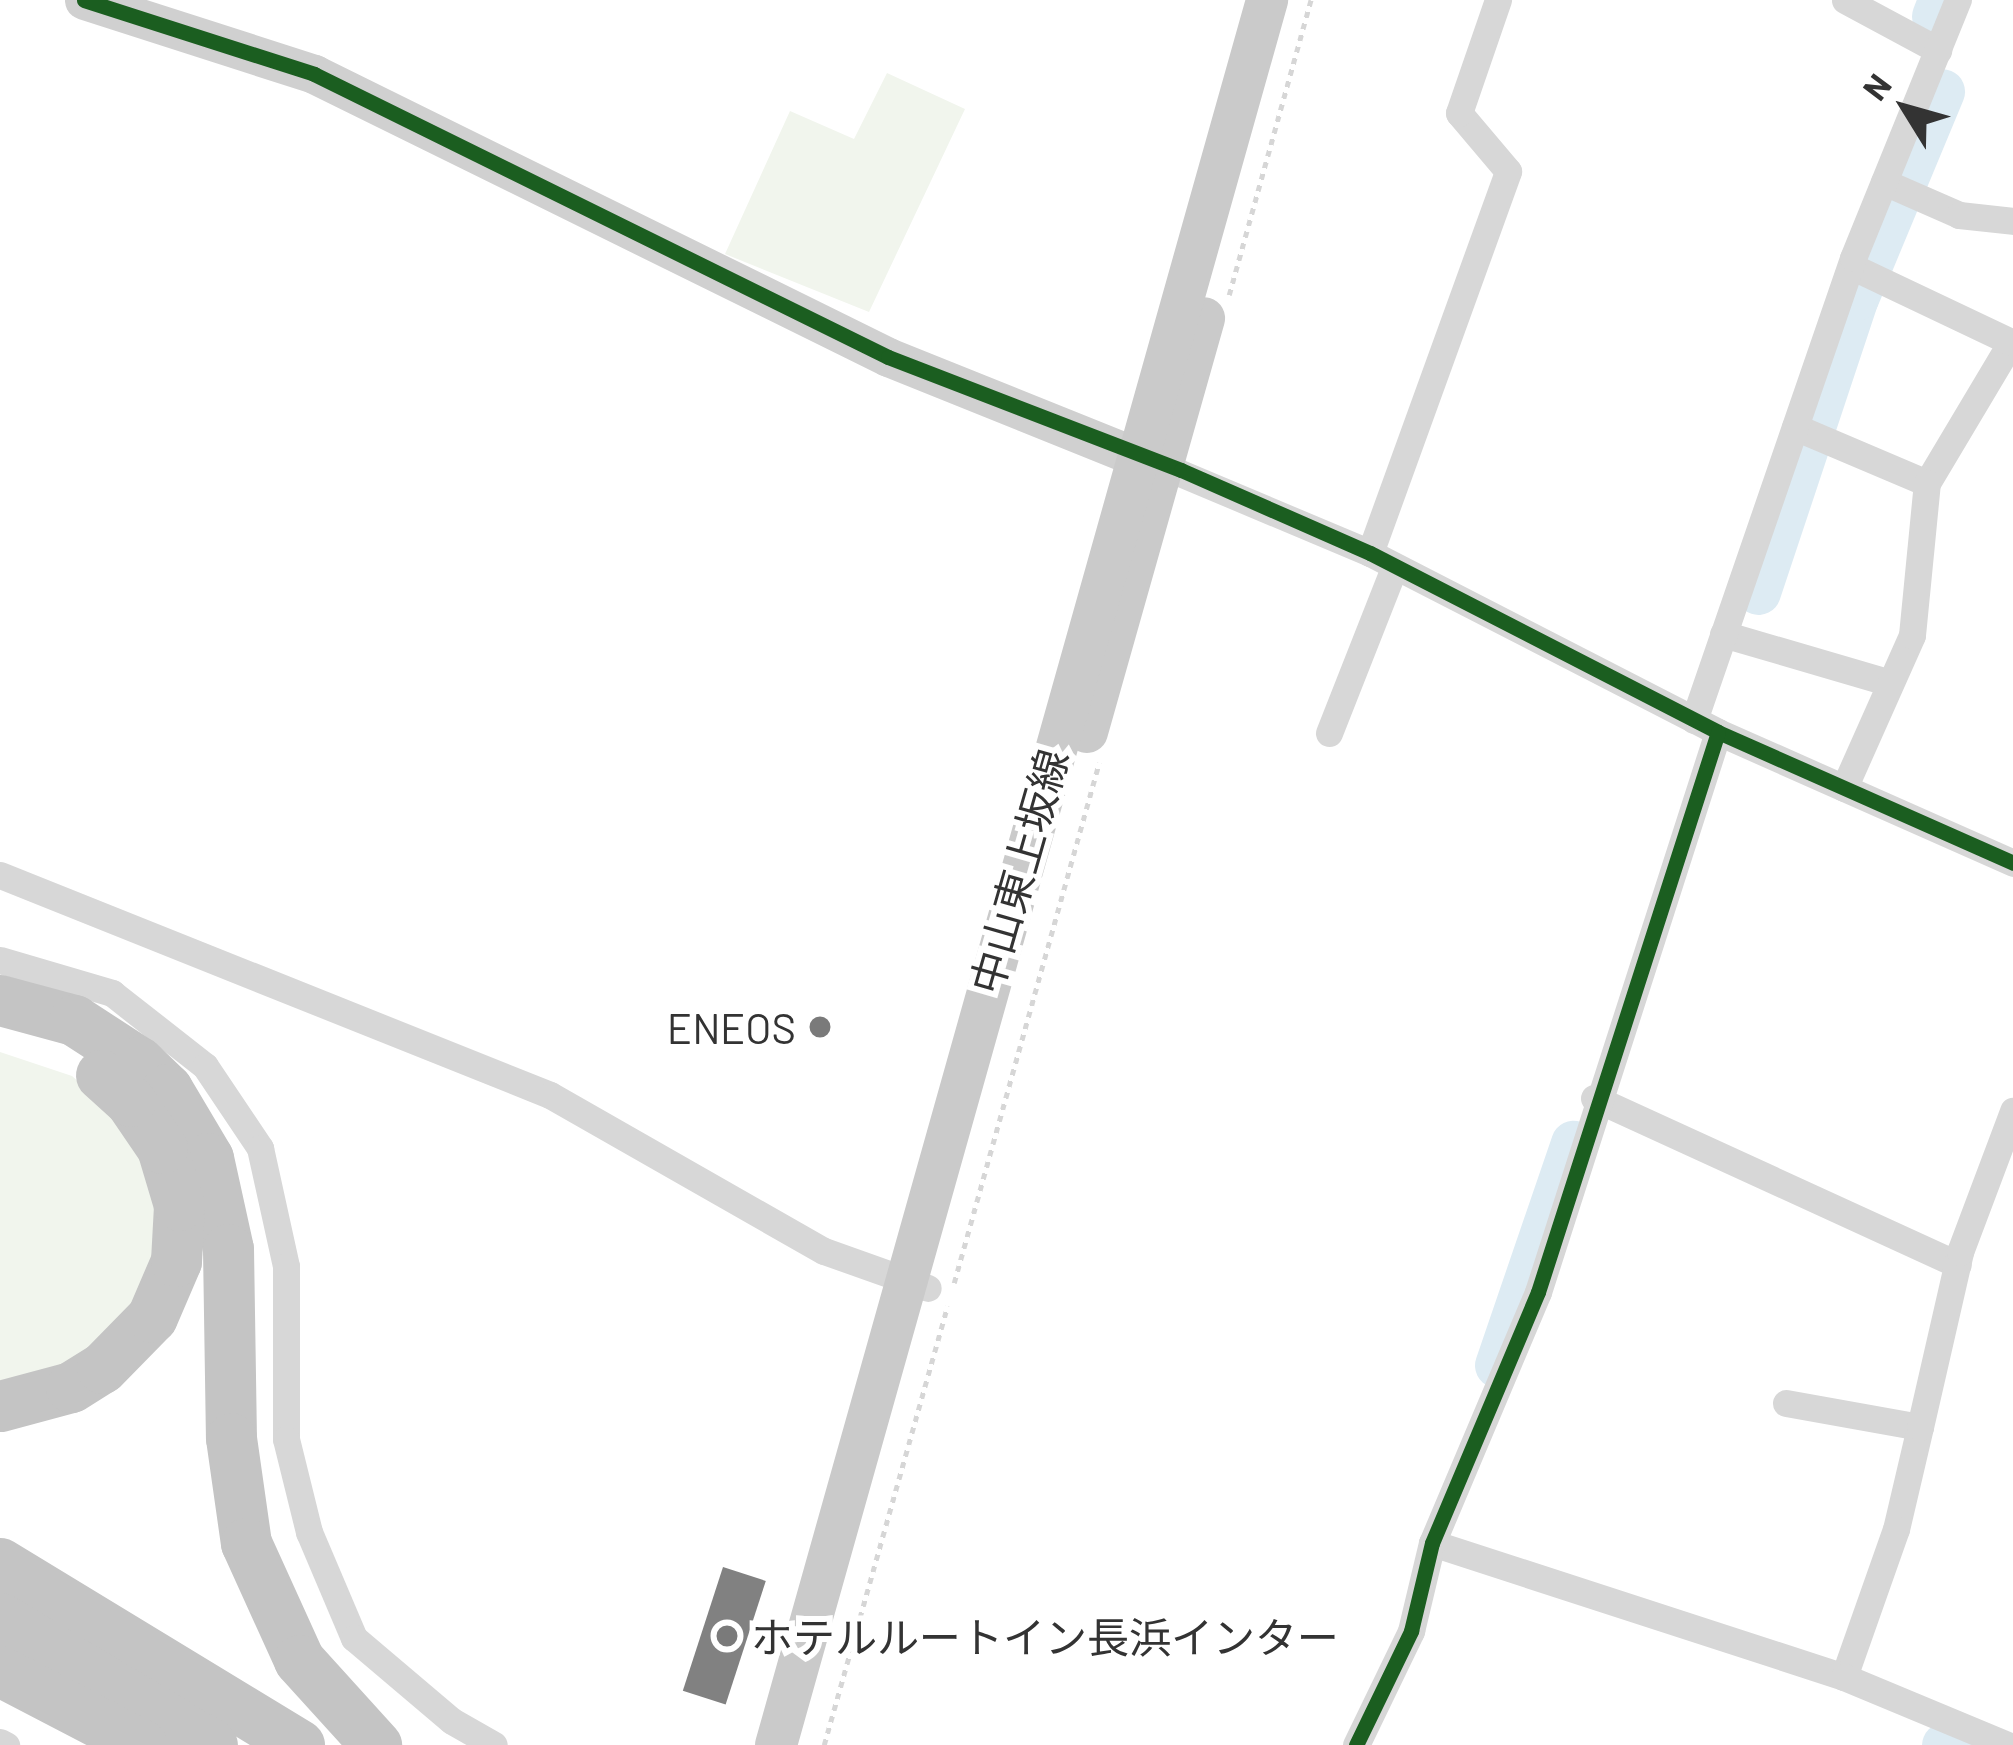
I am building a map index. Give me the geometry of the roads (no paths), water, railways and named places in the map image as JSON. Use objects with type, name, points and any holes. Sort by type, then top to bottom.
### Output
[{"type":"highway","points":[[0,1000],[74,1020],[139,1062],[167,1089],[208,1158],[228,1249],[231,1438],[246,1543],[299,1660],[376,1745]]},
{"type":"highway","points":[[0,1034],[79,1060],[130,1101],[168,1163],[180,1232],[167,1289],[130,1344],[71,1387],[0,1406]]},
{"type":"highway","points":[[0,1563],[298,1745]]},
{"type":"highway","points":[[0,1618],[212,1745]]},
{"type":"highway","points":[[0,1671],[142,1745]]},
{"type":"main road","name":"中山東上坂線","points":[[776,1745],[916,1284],[1149,460],[1267,0]]},
{"type":"main road","name":"中山東上坂線","points":[[1149,460],[1295,0]]},
{"type":"main road","name":"中山東上坂線","points":[[806,1745],[916,1284]]},
{"type":"street","points":[[83,0],[314,74],[888,357],[1370,554],[1706,726],[2013,862]]},
{"type":"street","points":[[1370,554],[1508,171],[1459,113],[1498,0]]},
{"type":"street","points":[[1846,0],[1938,50]]},
{"type":"street","points":[[1356,1745],[1412,1630],[1432,1544],[1538,1292],[1706,726],[1724,634],[1851,266],[1958,0]]},
{"type":"street","points":[[1884,182],[1959,215],[2013,221]]},
{"type":"street","points":[[1844,788],[1887,682],[1912,635],[1927,483],[2012,343],[1851,266]]},
{"type":"street","points":[[1795,427],[1927,483]]},
{"type":"street","points":[[1329,733],[1394,568]]},
{"type":"street","points":[[1724,634],[1887,682]]},
{"type":"street","points":[[0,875],[550,1095],[824,1251],[916,1284]]},
{"type":"street","points":[[0,960],[112,993],[205,1066],[260,1148],[286,1266],[286,1438],[309,1532],[354,1638],[452,1721],[494,1745]]},
{"type":"street","points":[[1594,1098],[1958,1265]]},
{"type":"street","points":[[1844,1677],[1896,1529],[1958,1265],[2013,1111]]},
{"type":"street","points":[[1786,1403],[1920,1427]]},
{"type":"street","points":[[1432,1544],[1844,1677],[2007,1745]]},
{"type":"waterway","points":[[1934,16],[1940,0]]},
{"type":"waterway","points":[[1758,592],[1856,298],[1942,91]]},
{"type":"waterway","points":[[1497,1365],[1573,1143]]},
{"type":"waterway","points":[[1944,1745],[1949,1745]]},
{"type":"place","name":"ENEOS","points":[[820,1027]]},
{"type":"place","name":"ホテルルートイン長浜インター","points":[[727,1636]]}]
